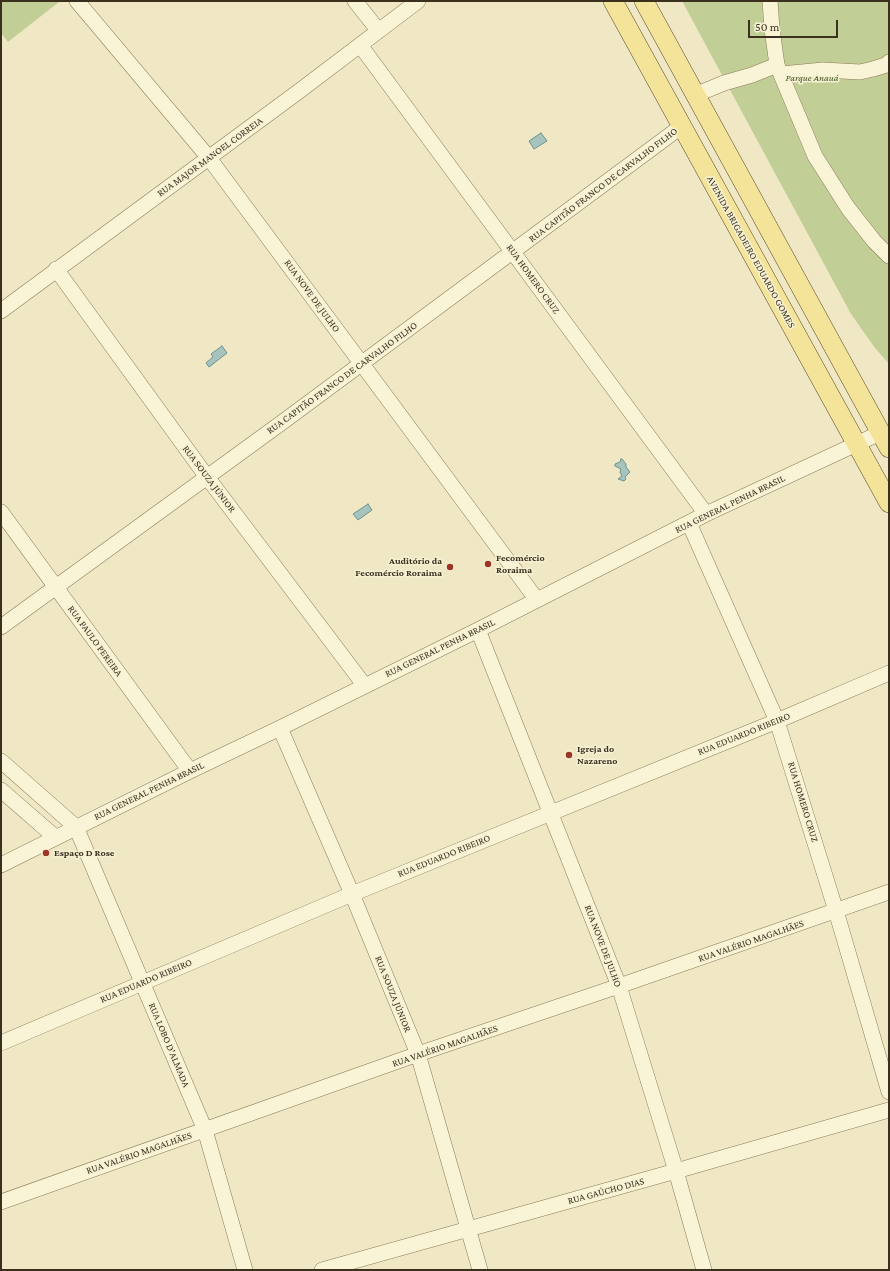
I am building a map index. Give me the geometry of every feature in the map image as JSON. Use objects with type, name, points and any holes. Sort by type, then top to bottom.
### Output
[{"type":"main road","name":"AVENIDA BRIGADEIRO EDUARDO GOMES","points":[[613,1],[889,503]]},
{"type":"main road","points":[[644,1],[885,441]]},
{"type":"street","name":"RUA NOVE DE JULHO","points":[[77,1],[209,158],[537,600]]},
{"type":"street","points":[[355,1],[378,30]]},
{"type":"street","name":"RUA MAJOR MANOEL CORREIA","points":[[1,311],[56,269],[209,158],[418,1]]},
{"type":"street","points":[[770,1],[772,29],[780,70],[815,156],[848,208],[874,241],[889,256]]},
{"type":"street","name":"RUA HOMERO CRUZ","points":[[360,45],[706,514]]},
{"type":"street","points":[[695,95],[724,82],[780,70],[860,72],[886,65],[889,62]]},
{"type":"street","name":"RUA CAPITÃO FRANCO DE CARVALHO FILHO","points":[[1,627],[362,364],[682,126]]},
{"type":"street","name":"RUA SOUZA JÚNIOR","points":[[56,269],[207,477],[365,686]]},
{"type":"street","name":"RUA GENERAL PENHA BRASIL","points":[[1,865],[55,837],[478,630],[706,514],[857,444],[885,441]]},
{"type":"street","name":"RUA PAULO PEREIRA","points":[[1,512],[190,771]]},
{"type":"street","name":"RUA HOMERO CRUZ","points":[[689,523],[778,721],[889,1092]]},
{"type":"street","name":"RUA NOVE DE JULHO","points":[[478,630],[619,986],[676,1171],[704,1270]]},
{"type":"street","name":"RUA EDUARDO RIBEIRO","points":[[1,1043],[352,894],[778,721],[889,673]]},
{"type":"street","name":"RUA SOUZA JÚNIOR","points":[[280,728],[352,894],[418,1054],[480,1270]]},
{"type":"street","points":[[1,761],[76,827]]},
{"type":"street","points":[[1,790],[55,837]]},
{"type":"street","name":"RUA LOBO D'ALMADA","points":[[76,827],[205,1130],[245,1270]]},
{"type":"street","name":"RUA VALÉRIO MAGALHÃES","points":[[1,1202],[418,1054],[889,892]]},
{"type":"street","name":"RUA GAÚCHO DIAS","points":[[322,1270],[889,1110]]},
{"type":"green space","points":[[1,1],[59,2],[8,42],[1,33]]},
{"type":"green space","name":"Parque Anauá","points":[[682,1],[889,1],[889,364],[875,348],[851,314]]},
{"type":"water","points":[[541,133],[547,141],[534,149],[529,141]]},
{"type":"water","points":[[222,346],[227,353],[209,367],[206,363],[213,357],[211,354]]},
{"type":"water","points":[[621,459],[626,464],[626,467],[630,472],[625,477],[626,479],[624,481],[618,479],[622,476],[620,472],[621,469],[615,466],[615,464],[620,462]]},
{"type":"water","points":[[368,504],[372,510],[358,520],[353,514]]},
{"type":"place","name":"Fecomércio Roraima","points":[[488,564]]},
{"type":"place","name":"Auditório da Fecomércio Roraima","points":[[450,567]]},
{"type":"place","name":"Igreja do Nazareno","points":[[569,755]]},
{"type":"place","name":"Espaço D Rose","points":[[46,853]]}]
